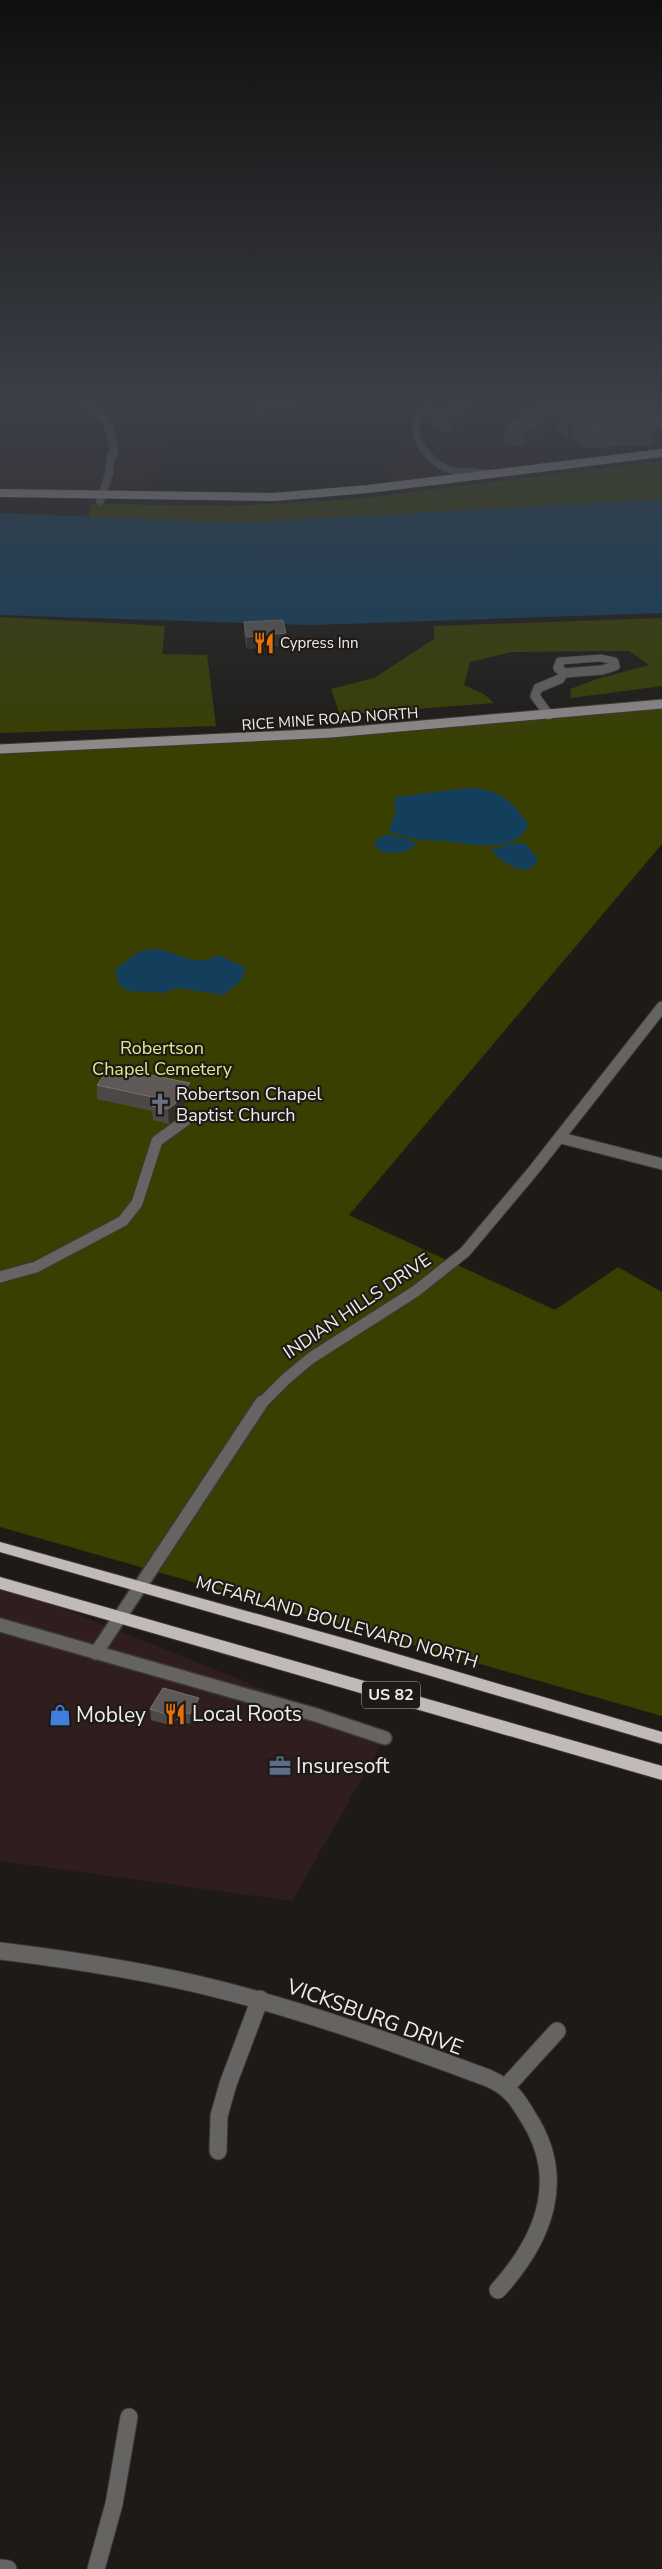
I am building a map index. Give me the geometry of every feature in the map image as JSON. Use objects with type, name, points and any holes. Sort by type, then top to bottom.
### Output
[{"type":"highway","name":"MCFARLAND BOULEVARD NORTH","points":[[0,1547],[662,1738]]},
{"type":"highway","name":"US 82","points":[[0,1584],[662,1773]]},
{"type":"main road","name":"RICE MINE ROAD NORTH","points":[[0,749],[248,739],[662,704]]},
{"type":"street","points":[[601,658],[614,661],[615,666],[602,670],[564,673],[558,668],[560,661],[601,658]]},
{"type":"street","points":[[549,715],[535,696],[538,688],[560,679],[564,673]]},
{"type":"street","name":"INDIAN HILLS DRIVE","points":[[96,1653],[264,1399],[283,1379],[331,1345],[382,1315],[428,1284],[466,1251],[561,1138],[660,1012]]},
{"type":"street","points":[[0,1277],[36,1267],[123,1221],[137,1203],[157,1141],[186,1120]]},
{"type":"street","points":[[561,1138],[662,1164]]},
{"type":"street","points":[[0,1625],[316,1715],[385,1738]]},
{"type":"street","name":"VICKSBURG DRIVE","points":[[0,1951],[38,1955],[173,1977],[260,1999],[352,2028],[455,2069],[507,2086]]},
{"type":"street","points":[[218,2151],[219,2116],[228,2084],[260,1999]]},
{"type":"street","points":[[498,2290],[526,2257],[545,2209],[551,2173],[546,2150],[537,2129],[507,2086],[557,2031]]},
{"type":"street","points":[[96,2569],[114,2504],[129,2417]]},
{"type":"street","points":[[0,2568],[8,2569]]},
{"type":"shaded area","points":[[0,1583],[385,1738],[292,1901],[0,1861]]},
{"type":"green space","points":[[185,521],[275,521],[238,523]]},
{"type":"green space","points":[[0,617],[165,626],[162,654],[207,655],[216,726],[0,733]]},
{"type":"green space","points":[[662,618],[662,686],[571,698],[570,689],[597,679],[649,665],[629,651],[512,652],[470,662],[464,685],[484,694],[494,703],[340,715],[331,689],[374,678],[434,639],[434,626]]},
{"type":"green space","name":"Robertson Chapel Cemetery","points":[[662,708],[662,844],[349,1215],[555,1310],[618,1267],[662,1292],[662,1716],[0,1527],[0,753],[331,738]]},
{"type":"water","points":[[0,521],[188,521],[238,523],[275,521],[662,521],[662,613],[312,625],[0,615]]},
{"type":"water","points":[[478,788],[496,793],[510,802],[528,824],[523,834],[504,844],[478,845],[416,839],[401,836],[388,830],[396,813],[394,800],[397,797]]},
{"type":"water","points":[[387,834],[408,839],[417,844],[409,850],[399,853],[388,853],[378,850],[374,844],[379,838]]},
{"type":"water","points":[[525,843],[538,859],[528,870],[514,868],[490,850],[509,844]]},
{"type":"water","points":[[157,949],[195,960],[210,959],[219,955],[246,968],[241,981],[224,995],[177,988],[164,993],[130,991],[120,987],[115,970],[140,951]]},
{"type":"building","points":[[283,620],[286,633],[247,637],[244,622]]},
{"type":"building","points":[[110,1067],[190,1083],[175,1104],[168,1109],[152,1106],[157,1098],[97,1085]]},
{"type":"building","points":[[163,1688],[199,1698],[190,1714],[176,1710],[172,1716],[150,1709]]},
{"type":"place","name":"Cypress Inn","points":[[264,643]]},
{"type":"place","name":"Robertson Chapel Baptist Church","points":[[160,1104]]},
{"type":"place","name":"Local Roots","points":[[175,1714]]},
{"type":"place","name":"Mobley","points":[[60,1715]]},
{"type":"place","name":"Insuresoft","points":[[280,1766]]}]
